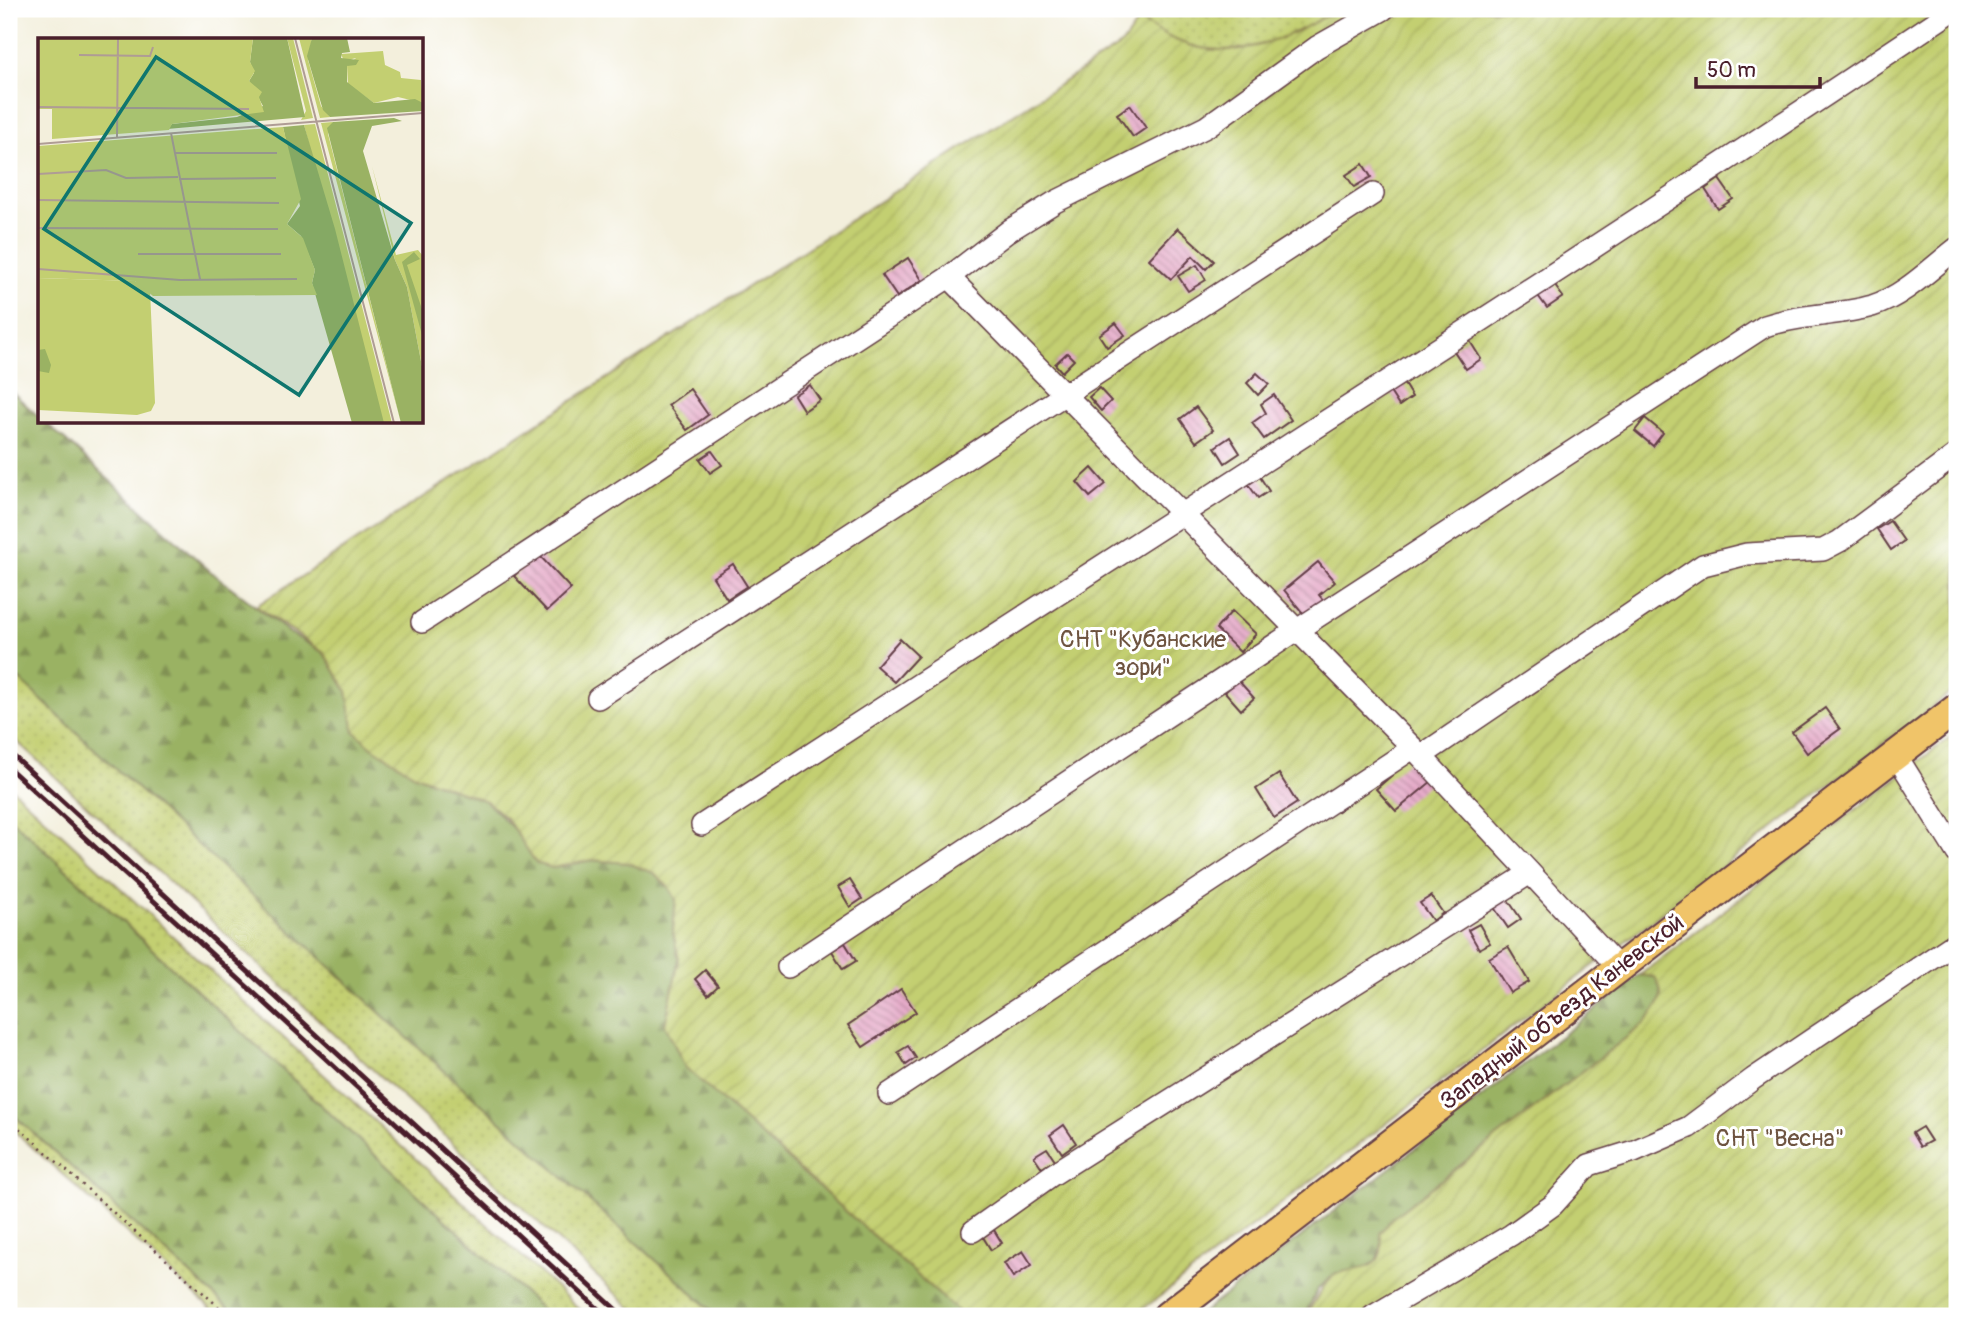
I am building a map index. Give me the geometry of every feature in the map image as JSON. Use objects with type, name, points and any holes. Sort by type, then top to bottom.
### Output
[{"type":"main road","name":"Западный объезд Каневской","points":[[1167,1316],[1957,708]]},
{"type":"lane","points":[[422,622],[949,277],[1010,230],[1080,189],[1206,127],[1317,47],[1384,9]]},
{"type":"lane","points":[[702,825],[1181,512],[1690,186],[1955,9]]},
{"type":"lane","points":[[598,698],[1373,194]]},
{"type":"lane","points":[[788,967],[1297,630],[1765,326],[1786,319],[1848,311],[1885,300],[1957,248]]},
{"type":"lane","points":[[949,277],[1417,752],[1619,968]]},
{"type":"lane","points":[[889,1094],[1703,565],[1748,554],[1823,550],[1840,541],[1957,454]]},
{"type":"lane","points":[[1896,755],[1957,853]]},
{"type":"lane","points":[[973,1231],[1052,1175],[1530,873]]},
{"type":"lane","points":[[1373,1316],[1511,1235],[1553,1205],[1589,1165],[1634,1151],[1689,1127],[1753,1079],[1957,942]]},
{"type":"path","points":[[9,1119],[229,1316]]},
{"type":"green space","points":[[1139,9],[1339,9],[1282,38],[1241,49],[1220,50],[1199,48],[1173,40],[1139,20]]},
{"type":"green space","name":"СНТ \"Кубанские зори\"","points":[[1338,9],[1957,9],[1957,688],[1134,1316],[963,1316],[685,1067],[665,1025],[679,960],[673,932],[676,899],[667,885],[654,873],[628,863],[592,860],[552,868],[536,863],[507,819],[486,801],[415,775],[372,747],[354,731],[347,691],[324,653],[256,606],[1122,44],[1139,20],[1173,39],[1199,48],[1241,49],[1261,45],[1301,30]]},
{"type":"green space","points":[[9,389],[38,416],[38,424],[47,424],[210,571],[290,633],[324,653],[347,691],[354,731],[415,775],[486,801],[552,868],[592,860],[628,863],[654,873],[667,885],[676,899],[673,932],[679,959],[665,1025],[685,1067],[963,1316],[718,1316],[392,1024],[9,670]]},
{"type":"green space","points":[[9,659],[723,1316],[640,1316],[9,734]]},
{"type":"green space","name":"СНТ \"Весна\"","points":[[1957,732],[1957,1316],[1304,1316],[1332,1277],[1373,1264],[1379,1258],[1380,1233],[1392,1218],[1644,1024],[1660,1002],[1661,991],[1655,977],[1640,975]]},
{"type":"green space","points":[[9,786],[587,1316],[549,1316],[9,817]]},
{"type":"green space","points":[[9,817],[549,1316],[237,1316],[9,1111]]},
{"type":"green space","points":[[1640,975],[1655,977],[1661,991],[1660,1002],[1644,1024],[1392,1218],[1376,1261],[1360,1271],[1336,1273],[1318,1289],[1304,1316],[1198,1316]]},
{"type":"green space","points":[[9,1111],[237,1316],[219,1316],[9,1126]]},
{"type":"building","points":[[1130,105],[1146,128],[1133,137],[1117,114]]},
{"type":"building","points":[[1363,164],[1371,177],[1354,187],[1346,175]]},
{"type":"building","points":[[1719,179],[1733,199],[1718,209],[1705,189]]},
{"type":"building","points":[[1178,228],[1214,261],[1206,269],[1193,256],[1171,279],[1149,259]]},
{"type":"building","points":[[908,258],[922,280],[897,297],[882,275]]},
{"type":"building","points":[[1197,265],[1206,280],[1188,291],[1178,276]]},
{"type":"building","points":[[1552,282],[1563,297],[1547,308],[1536,293]]},
{"type":"building","points":[[1116,323],[1125,335],[1107,347],[1099,335]]},
{"type":"building","points":[[1468,338],[1481,359],[1466,369],[1452,348]]},
{"type":"building","points":[[1067,353],[1074,360],[1062,372],[1055,364]]},
{"type":"building","points":[[1257,373],[1269,384],[1258,395],[1247,383]]},
{"type":"building","points":[[1404,384],[1412,397],[1399,406],[1390,392]]},
{"type":"building","points":[[810,385],[820,400],[804,411],[794,395]]},
{"type":"building","points":[[1099,388],[1111,401],[1101,411],[1089,397]]},
{"type":"building","points":[[690,389],[708,415],[687,430],[668,405]]},
{"type":"building","points":[[1274,395],[1291,420],[1264,439],[1252,423],[1266,413],[1261,404]]},
{"type":"building","points":[[1196,407],[1213,430],[1196,442],[1180,419]]},
{"type":"building","points":[[1645,418],[1663,433],[1653,446],[1635,431]]},
{"type":"building","points":[[1230,437],[1240,453],[1225,463],[1215,447]]},
{"type":"building","points":[[712,451],[722,465],[710,473],[700,459]]},
{"type":"building","points":[[1092,468],[1106,484],[1090,497],[1077,482]]},
{"type":"building","points":[[1260,477],[1269,491],[1258,498],[1248,484]]},
{"type":"building","points":[[1890,521],[1904,541],[1891,550],[1877,529]]},
{"type":"building","points":[[538,554],[571,589],[547,611],[514,576]]},
{"type":"building","points":[[1318,562],[1335,582],[1319,595],[1324,601],[1306,617],[1284,590]]},
{"type":"building","points":[[733,564],[747,586],[727,599],[713,577]]},
{"type":"building","points":[[1232,611],[1256,634],[1240,652],[1216,629]]},
{"type":"building","points":[[900,639],[918,656],[894,682],[876,666]]},
{"type":"building","points":[[1238,680],[1254,698],[1241,710],[1225,692]]},
{"type":"building","points":[[1825,708],[1840,729],[1807,753],[1792,732]]},
{"type":"building","points":[[1412,758],[1432,781],[1396,811],[1376,789]]},
{"type":"building","points":[[1279,774],[1297,803],[1274,818],[1256,789]]},
{"type":"building","points":[[850,880],[862,899],[850,907],[838,887]]},
{"type":"building","points":[[1431,896],[1443,913],[1433,921],[1420,903]]},
{"type":"building","points":[[1506,897],[1521,919],[1508,928],[1493,906]]},
{"type":"building","points":[[1479,924],[1490,943],[1479,949],[1468,930]]},
{"type":"building","points":[[845,943],[856,961],[843,969],[832,951]]},
{"type":"building","points":[[1508,947],[1529,982],[1510,993],[1489,958]]},
{"type":"building","points":[[705,970],[718,986],[708,995],[695,979]]},
{"type":"building","points":[[901,989],[916,1012],[863,1047],[848,1025]]},
{"type":"building","points":[[908,1046],[916,1058],[906,1065],[898,1052]]},
{"type":"building","points":[[1064,1125],[1076,1143],[1062,1153],[1050,1135]]},
{"type":"building","points":[[1922,1127],[1931,1141],[1920,1147],[1912,1133]]},
{"type":"building","points":[[1047,1148],[1055,1160],[1042,1168],[1034,1156]]},
{"type":"building","points":[[994,1230],[1002,1243],[991,1250],[983,1237]]},
{"type":"building","points":[[1023,1251],[1032,1265],[1013,1277],[1004,1263]]},
{"type":"railway","points":[[9,752],[623,1316]]},
{"type":"railway","points":[[9,768],[606,1316]]}]
